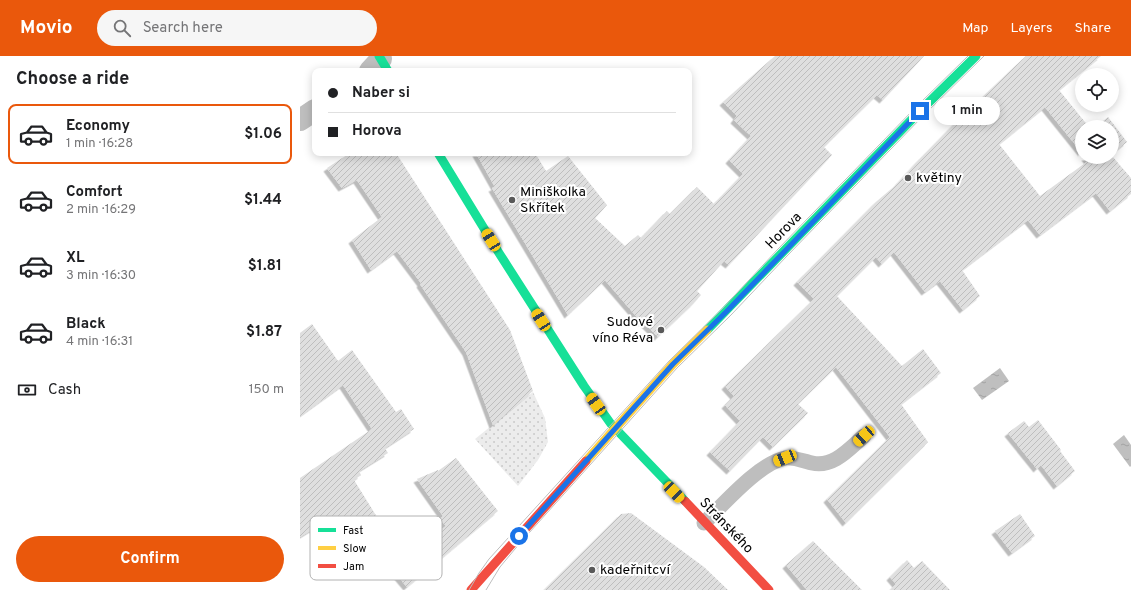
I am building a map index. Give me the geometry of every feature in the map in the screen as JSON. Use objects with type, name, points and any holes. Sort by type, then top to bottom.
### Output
[{"type":"street","name":"Horova","points":[[471,590],[673,364],[726,312],[920,111],[976,56]]},
{"type":"street","points":[[300,120],[312,112]]},
{"type":"street","name":"Stránského","points":[[440,156],[498,253],[575,373],[614,429],[769,590]]},
{"type":"lane","points":[[704,523],[751,477],[769,465],[785,458],[823,464],[841,456],[864,436]]},
{"type":"shaded area","points":[[533,392],[545,418],[548,442],[538,460],[518,486],[475,439]]},
{"type":"water","points":[[1000,368],[1009,381],[982,400],[973,388]]},
{"type":"water","points":[[1124,435],[1131,445],[1130,467],[1113,444]]},
{"type":"building","points":[[775,56],[924,56],[883,100],[877,95],[824,147],[832,155],[729,265],[724,261],[697,291],[701,295],[658,337],[643,322],[642,323],[605,280],[568,315],[492,188],[495,187],[478,156],[537,156],[546,171],[568,156],[607,205],[595,218],[625,246],[638,235],[641,238],[667,211],[670,214],[697,187],[714,204],[743,174],[729,160],[751,136],[734,120],[737,116],[723,102]]},
{"type":"building","points":[[1026,56],[1101,56],[1086,68],[1075,68],[1075,77],[1059,90],[1075,110],[1075,112],[1077,112],[1083,120],[1075,120],[1075,144],[1045,107],[999,144],[1040,196],[1084,164],[1119,164],[1131,178],[1131,194],[1110,211],[1096,193],[1040,235],[1028,220],[962,270],[980,296],[963,310],[940,281],[925,292],[894,252],[882,264],[876,257],[837,296],[902,366],[923,349],[941,373],[901,404],[928,442],[846,523],[827,499],[890,437],[836,367],[798,404],[808,413],[773,447],[763,437],[730,471],[710,452],[740,421],[725,405],[734,396],[725,386],[814,299],[797,282],[876,202],[896,185],[954,124]]},
{"type":"building","points":[[1119,131],[1127,142],[1119,148]]},
{"type":"building","points":[[345,156],[398,156],[510,330],[533,391],[493,425],[466,352],[420,284],[421,283],[397,251],[371,270],[352,240],[382,217],[357,180],[342,188],[327,168]]},
{"type":"building","points":[[312,324],[338,361],[352,350],[396,412],[401,409],[414,429],[385,448],[388,453],[359,471],[361,475],[354,480],[376,516],[310,516],[310,531],[300,537],[300,478],[372,429],[343,385],[300,416],[300,333]]},
{"type":"building","points":[[1038,420],[1075,471],[1057,486],[1041,465],[1037,469],[1008,433],[1024,421],[1029,427]]},
{"type":"building","points":[[456,458],[498,511],[442,558],[442,529],[446,526],[442,521],[443,516],[417,479],[438,471]]},
{"type":"building","points":[[631,513],[704,567],[728,590],[544,590],[621,514]]},
{"type":"building","points":[[1020,514],[1035,536],[1012,553],[995,531]]},
{"type":"building","points":[[813,541],[862,590],[807,590],[786,565]]},
{"type":"building","points":[[907,560],[914,568],[922,561],[950,590],[890,590],[896,584],[890,577]]},
{"type":"building","points":[[401,580],[415,580],[407,587]]},
{"type":"tram line","points":[[469,590],[489,559],[669,361],[722,309],[916,107],[968,56]]},
{"type":"tram line","points":[[486,590],[500,567],[520,543],[677,368],[731,315],[924,115],[984,56]]},
{"type":"traffic: fast","points":[[379,56],[386,68]]},
{"type":"traffic: fast","points":[[707,330],[920,111],[976,56]]},
{"type":"traffic: fast","points":[[440,156],[499,253],[584,386],[611,424],[685,501]]},
{"type":"traffic: slow","points":[[586,461],[673,364],[707,330]]},
{"type":"traffic: jam","points":[[471,590],[586,461]]},
{"type":"traffic: jam","points":[[685,501],[769,590]]},
{"type":"place","name":"květiny","points":[[908,178]]},
{"type":"place","name":"Miniškolka Skřítek","points":[[512,200]]},
{"type":"place","name":"Sudové víno Réva","points":[[661,330]]},
{"type":"place","name":"kadeřnitcví","points":[[592,570]]},
{"type":"route","points":[[519,536],[673,364],[726,312],[920,111]]}]
